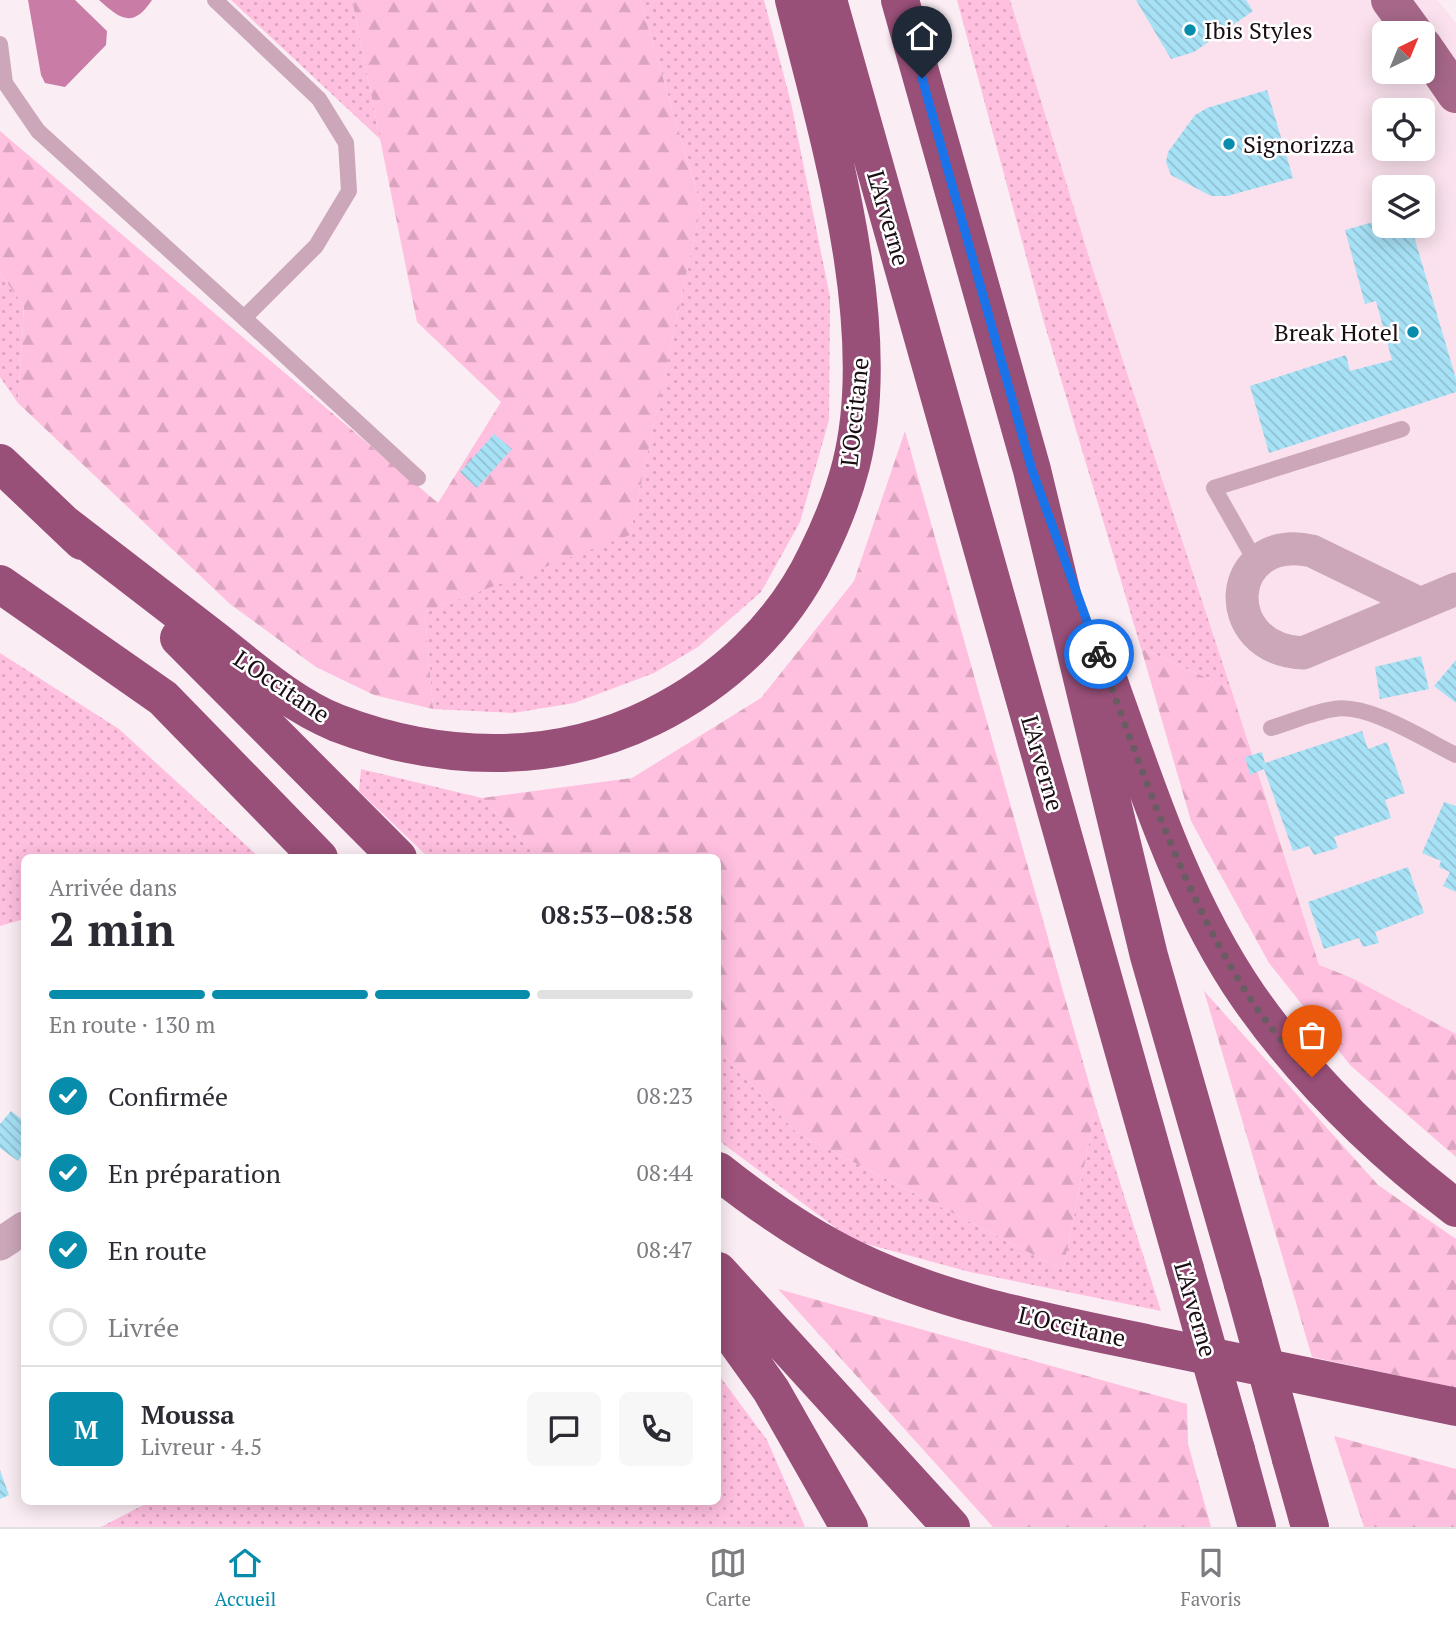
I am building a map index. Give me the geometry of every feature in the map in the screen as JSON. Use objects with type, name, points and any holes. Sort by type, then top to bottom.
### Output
[{"type":"highway","name":"L'Occitane","points":[[64,523],[281,692],[334,721],[392,741],[463,753],[514,754],[570,746],[625,730],[683,701],[731,667],[775,622],[813,564],[833,521],[852,463],[859,408],[861,345],[857,286],[837,176],[794,0]]},
{"type":"highway","name":"L'Arverne","points":[[828,0],[1257,1527]]},
{"type":"highway","points":[[900,0],[1032,470],[1149,956],[1310,1527]]},
{"type":"highway","name":"L'Occitane","points":[[0,463],[64,523],[394,854]]},
{"type":"highway","points":[[1032,470],[1162,824],[1215,940],[1247,994],[1325,1092],[1366,1134],[1456,1208]]},
{"type":"highway","points":[[0,584],[163,698],[315,854]]},
{"type":"highway","name":"L'Occitane","points":[[721,1173],[774,1214],[814,1238],[866,1265],[934,1291],[1091,1331],[1456,1407]]},
{"type":"highway","points":[[721,1274],[951,1527]]},
{"type":"highway","points":[[721,1320],[771,1390],[849,1527]]},
{"type":"main road","points":[[1390,0],[1405,21]]},
{"type":"main road","points":[[1435,58],[1456,80]]},
{"type":"main road","points":[[1435,63],[1456,94]]},
{"type":"street","points":[[1421,604],[1312,551],[1286,548],[1256,562],[1243,582],[1242,607],[1255,633],[1262,640],[1287,651],[1303,653],[1316,649],[1421,604],[1456,589]]},
{"type":"street","points":[[0,1244],[21,1230]]},
{"type":"lane","points":[[215,0],[319,99],[346,144],[349,191],[316,246],[244,318]]},
{"type":"lane","points":[[0,44],[5,83],[38,131],[418,478]]},
{"type":"lane","points":[[1256,562],[1214,488],[1402,429]]},
{"type":"lane","points":[[1272,728],[1334,709],[1351,708],[1368,712],[1456,755]]},
{"type":"shaded area","points":[[28,0],[75,0],[107,31],[106,45],[65,87],[45,83],[41,75]]},
{"type":"shaded area","points":[[99,0],[152,0],[139,15],[126,18],[113,12]]},
{"type":"shaded area","points":[[1010,0],[1437,0],[1456,23],[1456,1034],[1352,978],[1319,966],[1094,273]]},
{"type":"green space","points":[[231,0],[352,0],[380,139]]},
{"type":"green space","points":[[352,0],[640,0],[701,206],[630,535],[425,612],[433,709],[374,695],[316,667],[230,604],[18,403],[24,306],[0,273],[0,131],[438,503],[501,402],[417,322]]},
{"type":"green space","points":[[640,0],[764,0],[791,103],[830,297],[829,420],[800,522],[761,592],[698,647],[654,673],[574,703],[513,713],[433,709],[425,612],[630,534],[701,206]]},
{"type":"green space","points":[[957,0],[1010,0],[1094,273],[1231,689],[1141,648],[1043,319]]},
{"type":"green space","points":[[0,273],[24,306],[18,403],[0,377]]},
{"type":"green space","points":[[905,431],[1096,1108],[1063,1270],[797,1133],[721,1052],[721,854],[534,854],[482,798],[632,778],[761,698],[854,581]]},
{"type":"green space","points":[[1141,648],[1231,689],[1319,965],[1352,978],[1456,1034],[1456,1157],[1351,1066],[1269,963],[1191,821]]},
{"type":"green space","points":[[0,653],[119,729],[256,854],[21,854],[21,920],[0,926]]},
{"type":"green space","points":[[361,769],[482,798],[534,854],[425,854],[359,791]]},
{"type":"green space","points":[[1204,991],[1378,1185],[1456,1239],[1456,1388],[1312,1357]]},
{"type":"green space","points":[[721,1052],[797,1133],[1063,1270],[1096,1108],[1161,1311],[970,1272],[852,1240],[721,1142]]},
{"type":"green space","points":[[778,1289],[1187,1404],[1188,1444],[1211,1527],[993,1527]]},
{"type":"green space","points":[[721,1378],[767,1440],[805,1527],[101,1527],[143,1505],[721,1505]]},
{"type":"green space","points":[[1334,1436],[1456,1469],[1456,1527],[1364,1527]]},
{"type":"building","name":"Ibis Styles","points":[[1136,0],[1246,0],[1253,11],[1194,52],[1171,59]]},
{"type":"building","name":"Signorizza","points":[[1267,90],[1293,178],[1227,196],[1211,196],[1171,175],[1166,162],[1168,152],[1195,115],[1207,108]]},
{"type":"building","points":[[1372,222],[1372,238],[1415,238],[1456,379],[1456,392],[1269,453],[1250,386],[1346,355],[1350,371],[1392,360],[1376,301],[1365,304],[1345,230]]},
{"type":"building","points":[[494,434],[512,449],[477,488],[460,472]]},
{"type":"building","points":[[1421,656],[1429,689],[1380,699],[1375,667]]},
{"type":"building","points":[[1456,660],[1456,703],[1434,686]]},
{"type":"building","points":[[1362,731],[1368,749],[1387,742],[1405,793],[1385,800],[1391,818],[1334,837],[1338,848],[1314,855],[1309,846],[1293,851],[1264,769],[1250,775],[1245,757],[1262,752],[1265,763]]},
{"type":"building","points":[[1444,802],[1456,806],[1456,892],[1443,886],[1450,872],[1439,867],[1441,861],[1422,853]]},
{"type":"building","points":[[1408,867],[1424,913],[1375,932],[1379,943],[1363,947],[1359,938],[1324,949],[1308,902]]},
{"type":"building","points":[[11,1111],[21,1119],[21,1156],[18,1161],[0,1148],[0,1124]]},
{"type":"building","points":[[0,1470],[9,1495],[0,1499]]},
{"type":"way so far","points":[[1099,654],[1162,824],[1215,940],[1247,994],[1312,1077]]},
{"type":"place","name":"Ibis Styles","points":[[1190,30]]},
{"type":"place","name":"Signorizza","points":[[1229,144]]},
{"type":"place","name":"Break Hotel","points":[[1413,332]]},
{"type":"route","points":[[922,78],[1032,470],[1099,654]]}]
